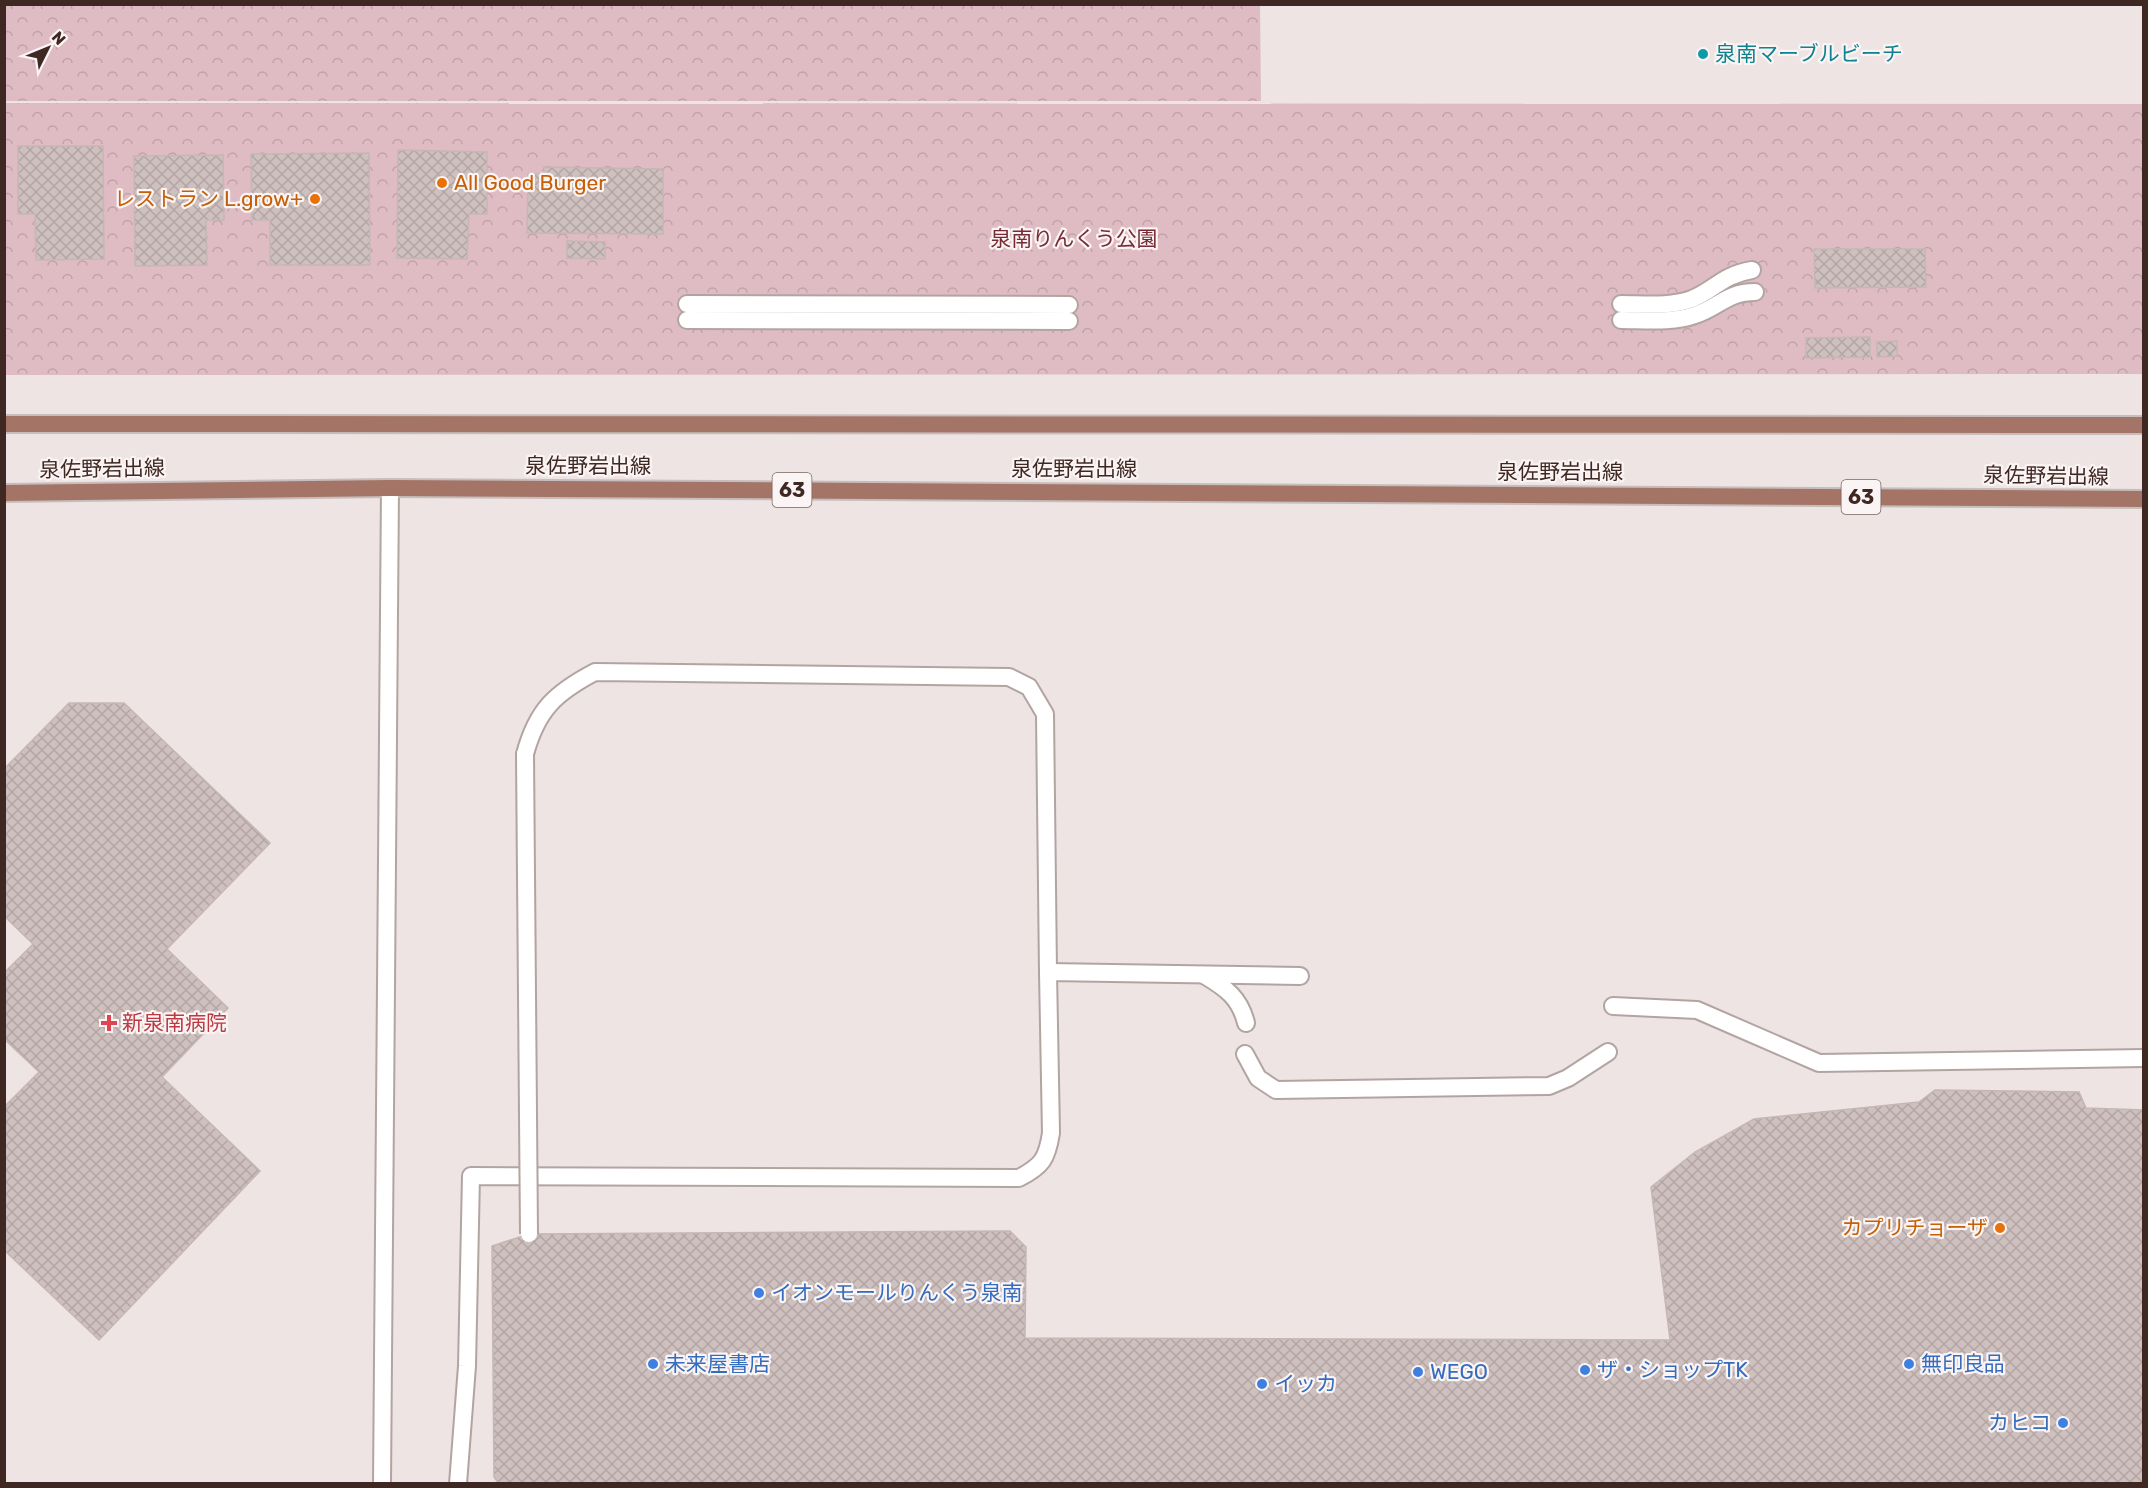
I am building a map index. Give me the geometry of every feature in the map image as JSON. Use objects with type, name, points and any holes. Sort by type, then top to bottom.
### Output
[{"type":"main road","name":"泉佐野岩出線","points":[[4,424],[2144,424]]},
{"type":"main road","name":"泉佐野岩出線","points":[[4,493],[390,488],[2144,499]]},
{"type":"street","points":[[1752,270],[1731,274],[1695,298],[1683,302],[1621,312],[1684,318],[1706,310],[1734,294],[1755,292]]},
{"type":"street","points":[[687,312],[1070,313]]},
{"type":"street","points":[[382,1484],[390,488]]},
{"type":"street","points":[[458,1484],[467,1366],[471,1176],[1019,1178],[1035,1169],[1048,1154],[1051,1133],[1045,714],[1029,687],[1009,677],[595,672],[571,685],[547,705],[531,730],[525,754],[529,1234]]},
{"type":"street","points":[[1048,972],[1300,976]]},
{"type":"street","points":[[1204,975],[1227,988],[1242,1006],[1246,1023]]},
{"type":"street","points":[[1613,1006],[1697,1010],[1818,1063],[2144,1058]]},
{"type":"street","points":[[1245,1054],[1258,1078],[1276,1090],[1549,1086],[1568,1078],[1608,1052]]},
{"type":"green space","points":[[5,4],[1260,5],[1261,101],[5,101]]},
{"type":"green space","name":"泉南りんくう公園","points":[[4,103],[2143,104],[2143,374],[5,375]]},
{"type":"building","points":[[18,146],[103,146],[104,259],[36,260],[35,214],[18,214]]},
{"type":"building","name":"All Good Burger","points":[[398,150],[487,152],[487,214],[469,214],[467,259],[397,258]]},
{"type":"building","points":[[369,153],[370,265],[270,265],[270,220],[252,220],[251,154]]},
{"type":"building","points":[[223,155],[224,220],[206,220],[207,265],[135,266],[134,156]]},
{"type":"building","points":[[544,167],[663,169],[663,234],[527,233],[528,174],[544,174]]},
{"type":"building","points":[[567,241],[605,242],[605,259],[567,258]]},
{"type":"building","points":[[1814,249],[1925,249],[1926,287],[1815,288]]},
{"type":"building","points":[[1870,337],[1870,357],[1806,358],[1806,338]]},
{"type":"building","points":[[1897,341],[1897,356],[1877,357],[1877,342]]},
{"type":"building","name":"新泉南病院","points":[[69,703],[124,703],[270,843],[167,949],[228,1008],[162,1077],[260,1171],[99,1340],[4,1250],[4,1107],[39,1072],[4,1039],[4,973],[33,944],[4,916],[4,769]]},
{"type":"building","name":"イオンモールりんくう泉南","points":[[1935,1090],[2079,1092],[2086,1108],[2144,1110],[2144,1484],[499,1484],[494,1477],[492,1246],[529,1234],[1010,1231],[1026,1247],[1025,1338],[1670,1340],[1651,1187],[1695,1152],[1754,1119],[1919,1102]]},
{"type":"place","name":"泉南マーブルビーチ","points":[[1703,54]]},
{"type":"place","name":"All Good Burger","points":[[442,183]]},
{"type":"place","name":"レストラン L.grow+","points":[[315,199]]},
{"type":"place","name":"新泉南病院","points":[[109,1023]]},
{"type":"place","name":"カプリチョーザ","points":[[2000,1228]]},
{"type":"place","name":"イオンモールりんくう泉南","points":[[759,1293]]},
{"type":"place","name":"未来屋書店","points":[[653,1364]]},
{"type":"place","name":"無印良品","points":[[1909,1364]]},
{"type":"place","name":"ザ・ショップTK","points":[[1585,1370]]},
{"type":"place","name":"WEGO","points":[[1418,1372]]},
{"type":"place","name":"イッカ","points":[[1262,1384]]},
{"type":"place","name":"カヒコ","points":[[2063,1423]]}]
